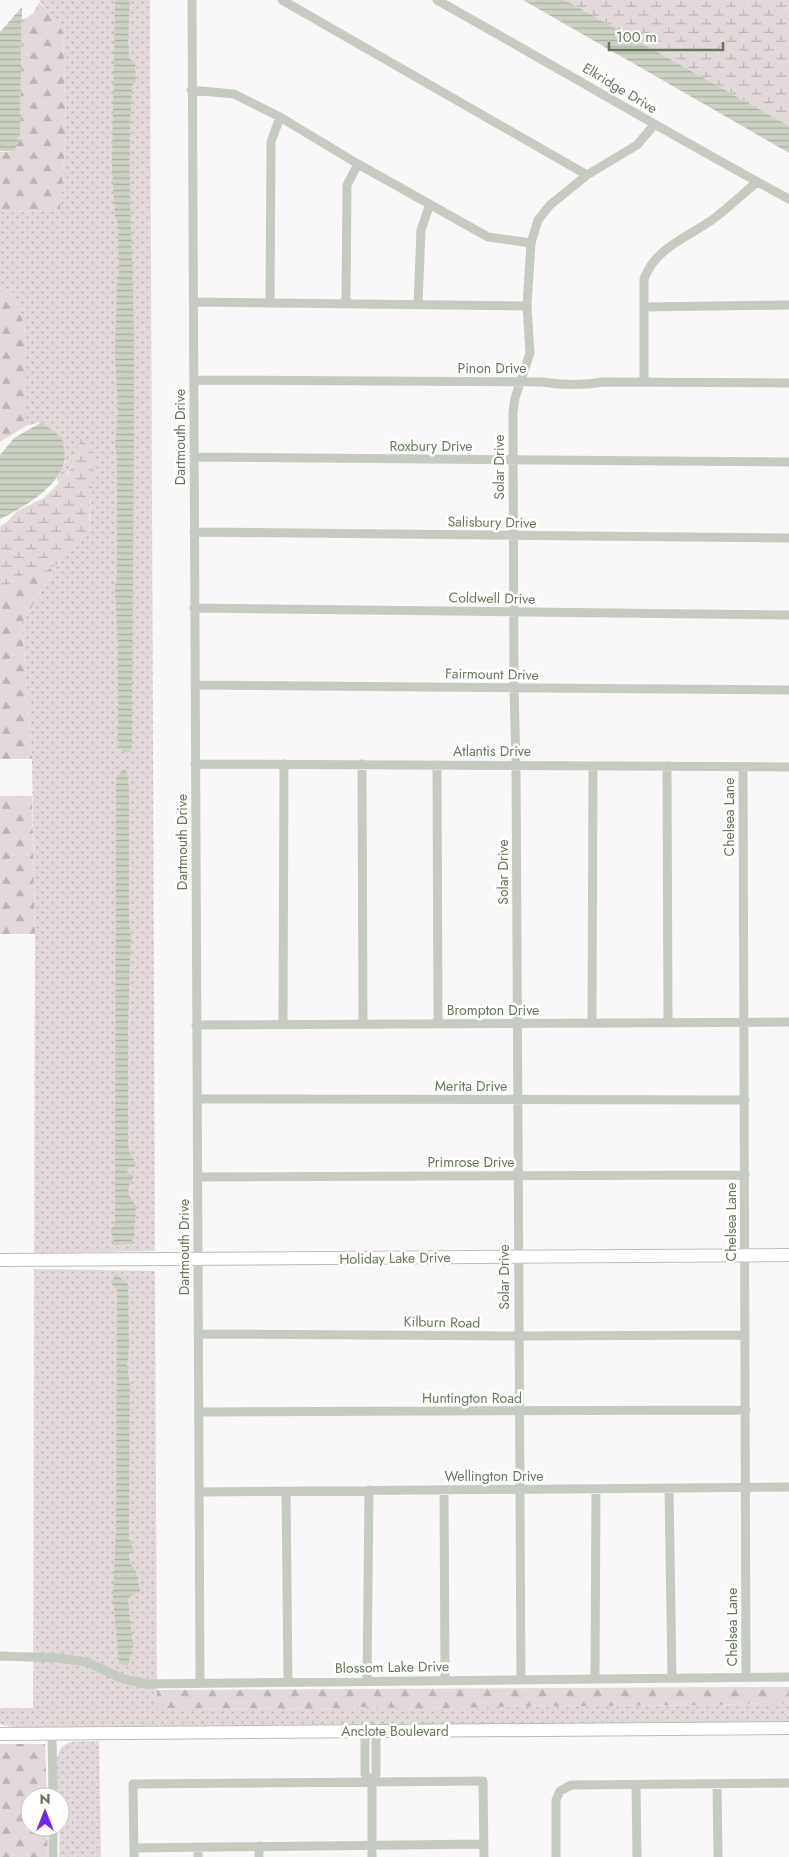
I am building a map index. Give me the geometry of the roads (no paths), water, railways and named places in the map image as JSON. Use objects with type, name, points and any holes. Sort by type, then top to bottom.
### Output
[{"type":"street","name":"Dartmouth Drive","points":[[192,0],[191,90],[195,302],[194,608],[200,1683]]},
{"type":"street","points":[[282,0],[587,175]]},
{"type":"street","name":"Elkridge Drive","points":[[437,0],[540,57],[654,125],[789,199]]},
{"type":"street","points":[[191,90],[234,94],[280,117],[358,164],[488,237],[531,243]]},
{"type":"street","points":[[270,301],[271,142],[280,117]]},
{"type":"street","name":"Solar Drive","points":[[521,1680],[513,412],[515,398],[530,354],[528,306],[531,243],[538,220],[550,205],[587,175],[637,145],[654,125]]},
{"type":"street","points":[[346,303],[347,185],[358,164]]},
{"type":"street","points":[[644,382],[644,279],[648,269],[662,251],[715,218],[757,182]]},
{"type":"street","points":[[418,304],[422,230],[430,204]]},
{"type":"street","points":[[195,302],[270,301],[528,306]]},
{"type":"street","points":[[645,307],[789,305]]},
{"type":"street","name":"Pinon Drive","points":[[194,380],[541,382],[565,385],[604,382],[789,383]]},
{"type":"street","name":"Roxbury Drive","points":[[194,457],[789,462]]},
{"type":"street","name":"Salisbury Drive","points":[[194,532],[789,538]]},
{"type":"street","name":"Coldwell Drive","points":[[194,608],[789,615]]},
{"type":"street","name":"Fairmount Drive","points":[[195,685],[789,690]]},
{"type":"street","name":"Atlantis Drive","points":[[196,764],[789,767]]},
{"type":"street","points":[[283,1025],[284,764]]},
{"type":"street","points":[[362,764],[363,1024]]},
{"type":"street","points":[[438,765],[438,1024]]},
{"type":"street","points":[[592,1023],[593,766]]},
{"type":"street","points":[[667,766],[668,1022]]},
{"type":"street","name":"Chelsea Lane","points":[[743,766],[746,1677]]},
{"type":"street","name":"Brompton Drive","points":[[196,1025],[789,1022]]},
{"type":"street","name":"Merita Drive","points":[[197,1099],[745,1100]]},
{"type":"street","name":"Primrose Drive","points":[[198,1178],[745,1175]]},
{"type":"street","name":"Holiday Lake Drive","points":[[0,1260],[789,1255]]},
{"type":"street","name":"Kilburn Road","points":[[198,1334],[745,1335]]},
{"type":"street","name":"Huntington Road","points":[[199,1412],[746,1410]]},
{"type":"street","name":"Wellington Drive","points":[[199,1492],[789,1487]]},
{"type":"street","points":[[669,1488],[672,1678]]},
{"type":"street","points":[[595,1679],[596,1489]]},
{"type":"street","points":[[367,1681],[369,1490]]},
{"type":"street","points":[[444,1490],[445,1681]]},
{"type":"street","points":[[286,1491],[288,1682]]},
{"type":"street","name":"Blossom Lake Drive","points":[[0,1656],[58,1658],[87,1662],[123,1679],[147,1684],[789,1677]]},
{"type":"street","name":"Anclote Boulevard","points":[[0,1734],[789,1728]]},
{"type":"street","points":[[370,1731],[365,1774],[372,1782],[372,1857]]},
{"type":"street","points":[[52,1733],[52,1787]]},
{"type":"street","points":[[484,1844],[198,1847],[134,1852],[133,1784],[483,1782],[484,1844],[484,1857]]},
{"type":"street","points":[[556,1857],[556,1800],[560,1791],[571,1785],[789,1783]]},
{"type":"street","points":[[716,1784],[718,1857]]},
{"type":"street","points":[[636,1785],[637,1857]]},
{"type":"street","points":[[53,1837],[53,1857]]},
{"type":"street","points":[[259,1846],[259,1857]]},
{"type":"street","points":[[198,1847],[198,1857]]}]
